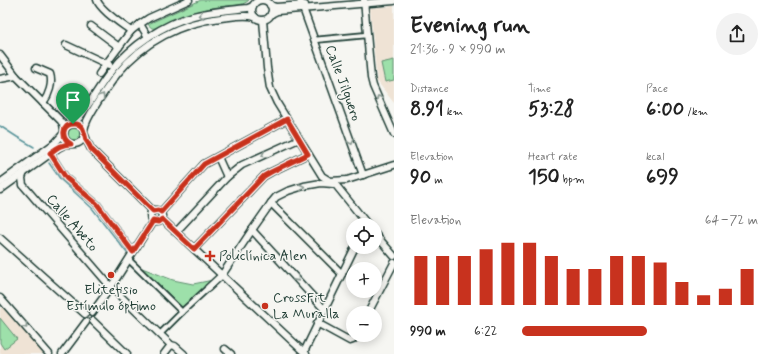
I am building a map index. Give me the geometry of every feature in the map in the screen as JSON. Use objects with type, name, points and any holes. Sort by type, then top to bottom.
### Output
[{"type":"street","points":[[97,0],[103,9],[131,31]]},
{"type":"street","points":[[99,74],[131,31],[149,18],[190,0]]},
{"type":"street","points":[[0,183],[55,143],[68,126],[79,118],[114,68],[129,52],[148,37],[171,24],[192,16],[248,8],[261,0],[276,7],[363,1],[394,1]]},
{"type":"street","points":[[363,1],[371,78],[373,86],[391,117],[394,134]]},
{"type":"street","points":[[270,5],[271,14]]},
{"type":"street","points":[[0,55],[16,76],[61,121],[66,140],[73,144],[81,142],[83,139],[85,125],[104,92],[119,72],[134,57],[152,43],[174,30],[194,22],[248,15],[263,20],[277,11],[302,5]]},
{"type":"street","name":"Calle Jilguero","points":[[302,5],[363,175]]},
{"type":"street","points":[[253,6],[252,12],[254,17]]},
{"type":"street","points":[[263,20],[270,88],[277,103],[308,154],[327,181],[343,194],[362,218]]},
{"type":"street","points":[[140,24],[148,37]]},
{"type":"street","points":[[91,26],[119,46]]},
{"type":"street","points":[[314,40],[367,35]]},
{"type":"street","points":[[66,45],[114,68]]},
{"type":"street","points":[[36,68],[50,74],[52,78],[48,96],[43,103]]},
{"type":"street","points":[[0,79],[16,76]]},
{"type":"street","points":[[161,212],[204,164],[287,119]]},
{"type":"street","points":[[61,121],[79,125],[84,132],[91,149]]},
{"type":"street","points":[[176,232],[227,177],[242,165],[299,139]]},
{"type":"street","points":[[0,190],[62,145],[86,145],[153,211],[158,210],[161,212]]},
{"type":"street","points":[[50,153],[66,178],[97,204],[133,252]]},
{"type":"street","points":[[194,249],[264,176],[308,154]]},
{"type":"street","points":[[218,157],[227,177]]},
{"type":"street","points":[[160,334],[222,276],[252,230],[276,198],[288,191],[304,186],[327,181],[347,180],[394,165]]},
{"type":"street","name":"Calle Abeto","points":[[24,172],[22,178],[24,185],[111,287],[171,345],[175,346],[184,354]]},
{"type":"street","points":[[343,194],[343,185],[347,180]]},
{"type":"street","points":[[271,203],[342,274]]},
{"type":"street","points":[[153,211],[150,216],[153,221]]},
{"type":"street","points":[[161,212],[163,216],[162,219],[305,353],[324,309],[352,254]]},
{"type":"street","points":[[153,221],[158,222],[162,219]]},
{"type":"street","points":[[92,313],[129,260],[153,221]]},
{"type":"street","points":[[252,230],[324,309]]},
{"type":"street","points":[[0,238],[85,314],[84,318],[127,354]]},
{"type":"street","points":[[382,242],[394,256]]},
{"type":"street","points":[[129,260],[182,312]]},
{"type":"street","points":[[372,306],[394,263]]},
{"type":"street","points":[[0,298],[49,354]]},
{"type":"street","points":[[85,314],[89,312],[92,313]]},
{"type":"street","points":[[62,354],[94,318],[92,313]]},
{"type":"street","points":[[317,324],[346,339]]},
{"type":"street","points":[[164,354],[171,345]]},
{"type":"street","points":[[225,349],[231,354]]},
{"type":"shaded area","points":[[394,6],[394,103],[377,81],[370,8]]},
{"type":"shaded area","points":[[4,306],[46,354],[0,354],[0,309]]},
{"type":"green space","points":[[201,0],[249,0],[241,4],[216,7],[189,14],[155,28],[151,28],[148,24]]},
{"type":"green space","points":[[248,11],[248,13],[193,21],[132,55],[84,120],[82,119],[101,88],[116,68],[146,41],[170,27],[194,18]]},
{"type":"green space","points":[[394,60],[394,80],[385,82],[381,63]]},
{"type":"green space","points":[[71,127],[77,127],[81,131],[81,137],[77,141],[71,141],[67,137],[67,131]]},
{"type":"green space","points":[[142,268],[173,280],[193,284],[213,280],[182,307]]},
{"type":"green space","points":[[0,318],[17,339],[4,349],[0,343]]},
{"type":"waterway","points":[[0,126],[34,147]]},
{"type":"waterway","points":[[49,163],[61,180],[92,208],[127,253]]},
{"type":"place","name":"Policlínica Alen","points":[[210,256]]},
{"type":"place","name":"Elitefisio Estímulo óptimo","points":[[111,275]]},
{"type":"place","name":"CrossFit La Muralla","points":[[265,306]]},
{"type":"route","points":[[287,119],[308,154],[264,176],[194,249],[162,219],[158,222],[153,221],[133,252],[97,204],[66,178],[50,153],[62,145],[71,144],[64,137],[64,130],[70,124],[73,124],[82,127],[91,149],[153,211],[158,210],[161,212],[204,164],[287,119]]}]
